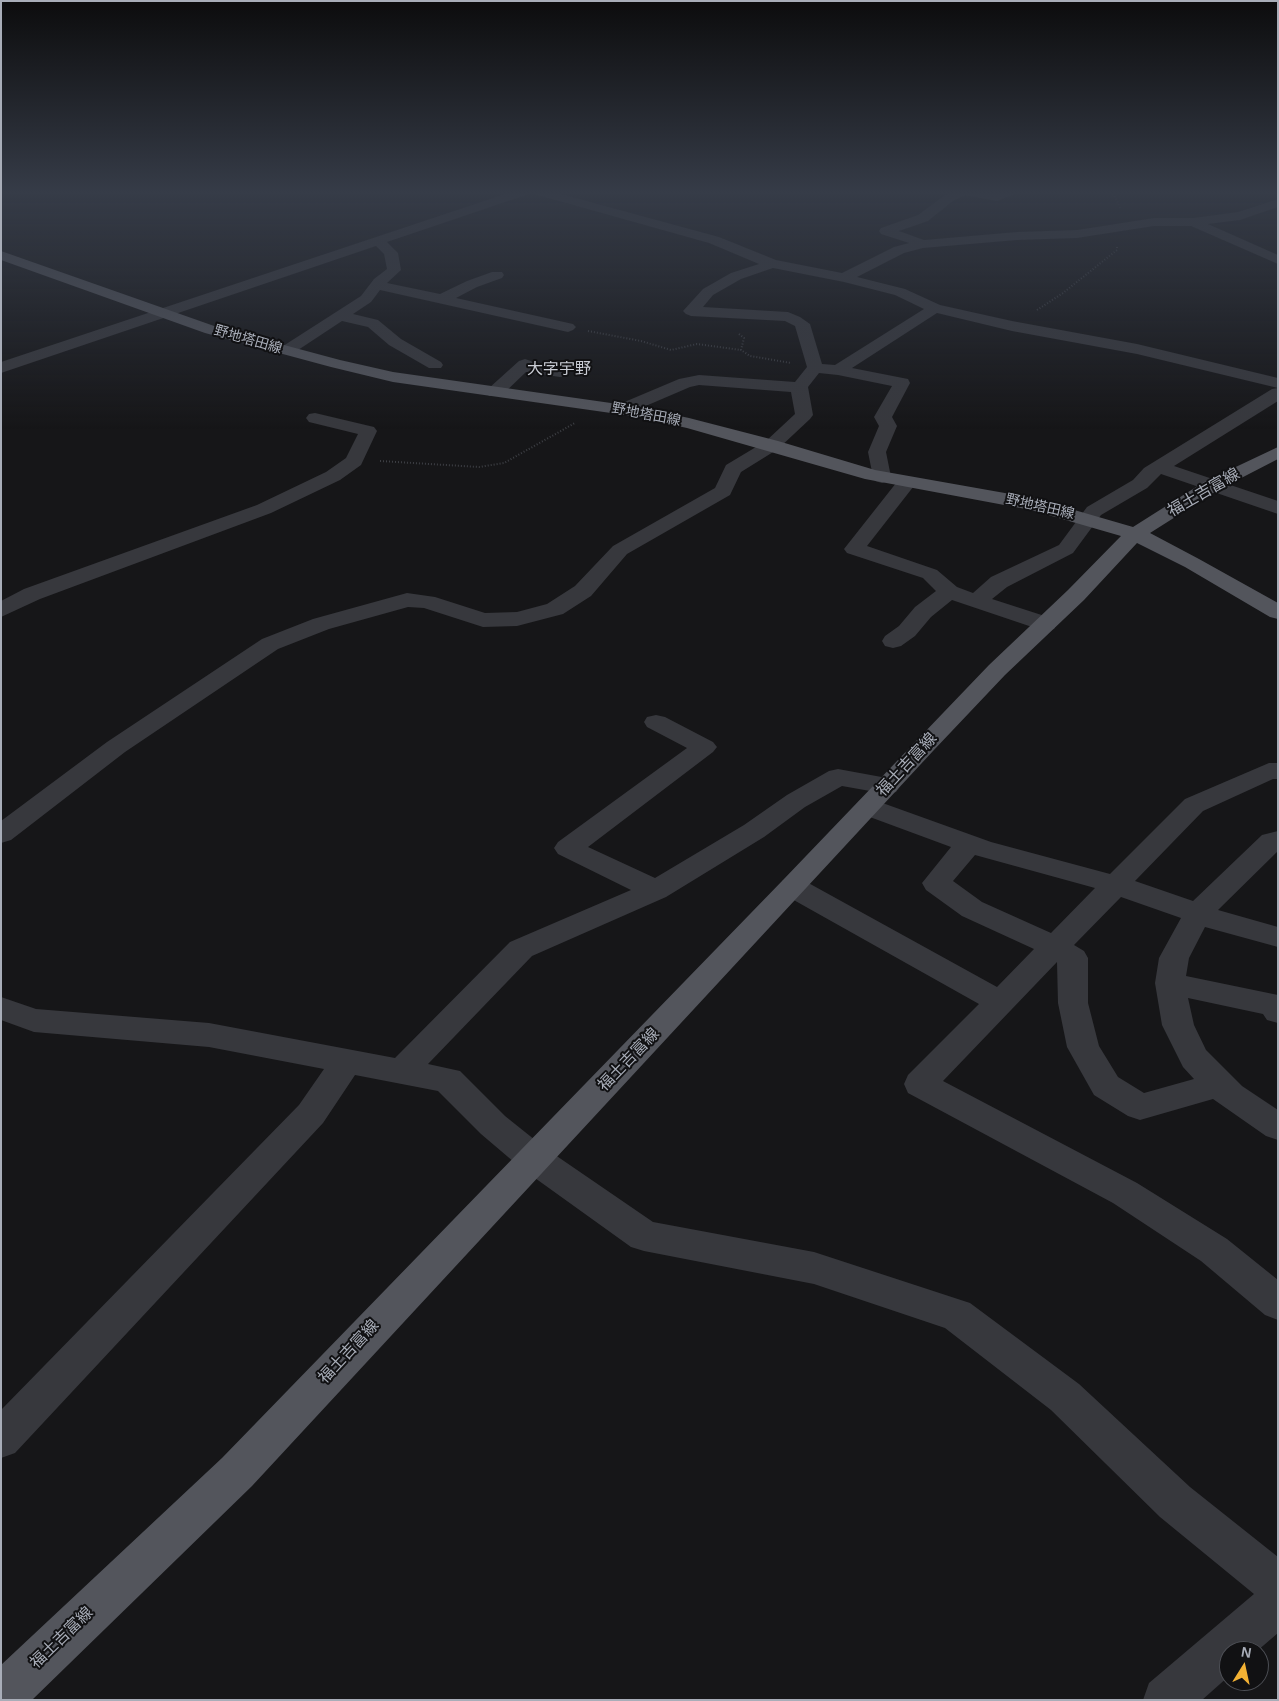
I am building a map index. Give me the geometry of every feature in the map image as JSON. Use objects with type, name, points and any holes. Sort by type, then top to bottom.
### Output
[{"type":"main road","name":"野地塔田線","points":[[45,270],[212,330],[286,351],[393,377],[613,408],[689,423],[882,477],[1033,504],[1135,534],[1278,612]]},
{"type":"main road","name":"福土吉富線","points":[[1,1697],[237,1472],[997,670],[1046,624],[1135,534],[1212,486],[1278,452]]},
{"type":"street","points":[[1,368],[287,270]]},
{"type":"street","points":[[286,351],[366,299],[377,285],[394,270]]},
{"type":"street","points":[[755,270],[729,280],[708,292],[691,311],[788,317],[802,324],[815,367]]},
{"type":"street","points":[[805,270],[900,292],[936,308],[1012,326],[1137,349],[1278,383]]},
{"type":"street","points":[[844,278],[859,270]]},
{"type":"street","points":[[443,299],[472,284],[497,275]]},
{"type":"street","points":[[377,285],[568,326]]},
{"type":"street","points":[[838,370],[936,308]]},
{"type":"street","points":[[340,316],[373,323],[395,342],[434,365]]},
{"type":"street","points":[[495,392],[524,366],[560,372]]},
{"type":"street","points":[[815,367],[902,383],[883,418],[888,426],[877,452],[882,477]]},
{"type":"street","points":[[1,834],[116,747],[270,644],[321,624],[407,600],[427,602],[483,620],[517,619],[555,609],[583,591],[620,550],[723,491],[733,469],[772,445],[804,415],[799,387],[815,367]]},
{"type":"street","points":[[613,408],[699,380],[799,387]]},
{"type":"street","points":[[977,601],[1000,582],[1066,549],[1094,511],[1140,484],[1151,472],[1278,393]]},
{"type":"street","points":[[1,610],[32,594],[264,509],[333,476],[354,460],[368,431],[316,418]]},
{"type":"street","points":[[1159,467],[1278,508]]},
{"type":"street","points":[[906,482],[854,549],[930,574],[949,592],[1046,624]]},
{"type":"street","points":[[893,641],[908,631],[923,612],[949,592]]},
{"type":"street","points":[[656,722],[704,746],[568,848],[656,890]]},
{"type":"street","points":[[1278,771],[1269,771],[1194,805],[1114,884],[920,1084],[1124,1193],[1214,1250],[1278,1304]]},
{"type":"street","points":[[402,1071],[521,949],[656,890],[754,831],[796,801],[838,777],[969,844],[1114,884],[1198,913],[1278,937]]},
{"type":"street","points":[[1278,840],[1272,841],[1198,913],[1174,958],[1170,983],[1178,1025],[1194,1058],[1230,1095],[1278,1127]]},
{"type":"street","points":[[969,844],[936,883],[972,909],[1054,946],[1073,958],[1073,1003],[1083,1047],[1106,1086],[1140,1107],[1220,1084]]},
{"type":"street","points":[[792,887],[1000,1002]]},
{"type":"street","points":[[1170,983],[1273,1005],[1278,1012]]},
{"type":"street","points":[[1,1008],[34,1020],[209,1035],[448,1080],[493,1125],[533,1158],[644,1236],[814,1268],[957,1315],[1065,1397],[1176,1502],[1278,1585]]},
{"type":"street","points":[[1,1440],[311,1114],[346,1061]]},
{"type":"street","points":[[1166,1700],[1278,1603]]},
{"type":"path","points":[[1012,326],[1063,293],[1091,270]]},
{"type":"path","points":[[741,350],[744,338],[737,332],[744,314]]},
{"type":"path","points":[[568,326],[642,341],[671,350],[697,344],[741,350],[750,356],[767,360],[815,367]]},
{"type":"path","points":[[354,460],[479,467],[504,463],[613,408]]},
{"type":"district","name":"大字宇野","points":[[559,370]]}]
